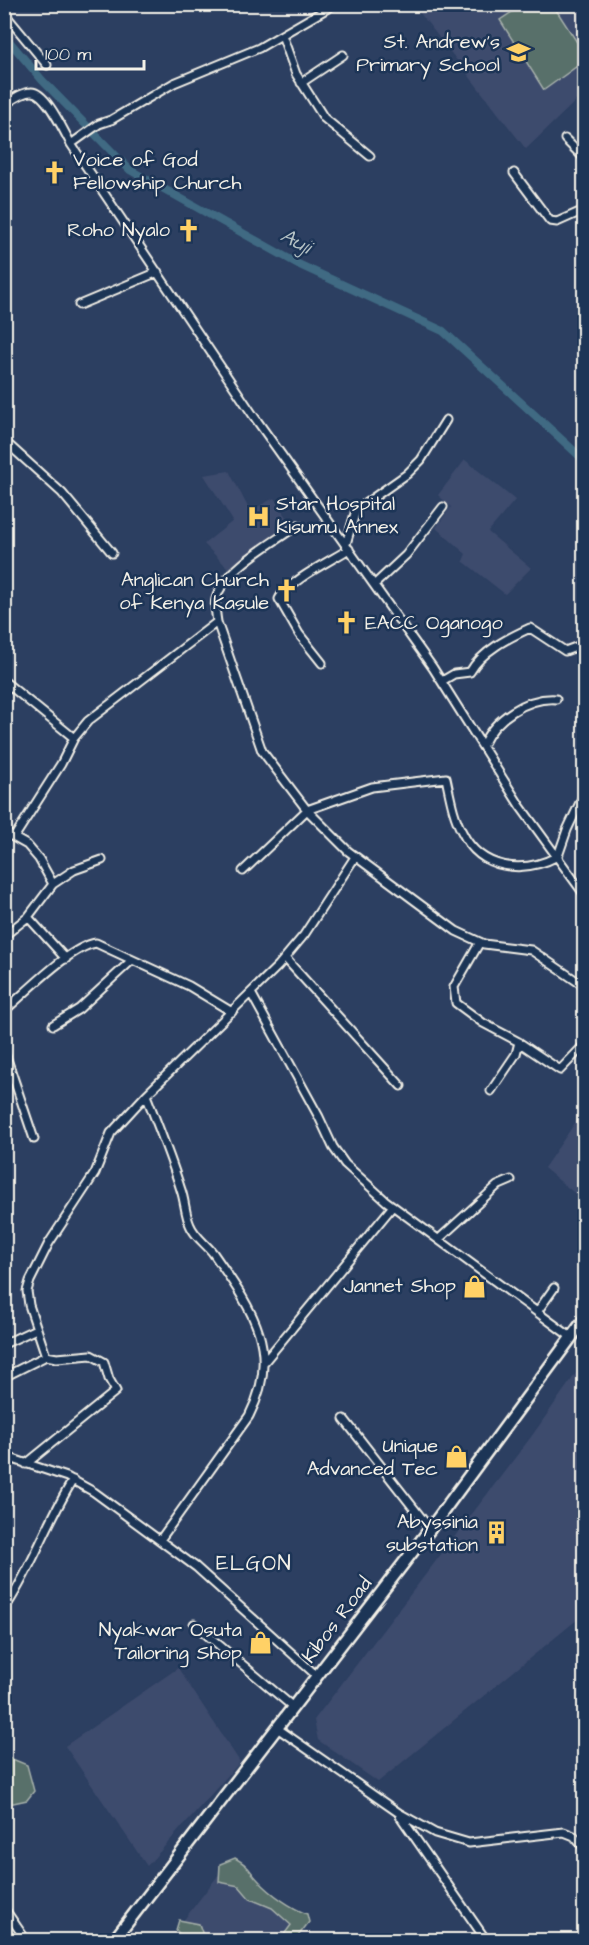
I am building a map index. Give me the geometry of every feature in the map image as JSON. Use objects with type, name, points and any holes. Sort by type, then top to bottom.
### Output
[{"type":"main road","name":"Kibos Road","points":[[114,1941],[430,1529],[571,1337],[583,1325]]},
{"type":"street","points":[[71,144],[99,123],[111,120],[185,77],[232,60],[282,35],[335,4]]},
{"type":"street","points":[[4,13],[47,65]]},
{"type":"street","points":[[282,35],[301,83],[324,118],[370,156]]},
{"type":"street","points":[[301,83],[343,55]]},
{"type":"street","points":[[4,105],[29,92],[39,94],[46,100],[71,144],[253,415],[442,681],[520,806],[585,894]]},
{"type":"street","points":[[566,139],[585,158]]},
{"type":"street","points":[[514,173],[550,221],[557,222],[585,210]]},
{"type":"street","points":[[79,305],[158,272]]},
{"type":"street","points":[[322,663],[299,634],[279,599],[284,591],[347,547],[356,510],[408,474],[421,460],[446,420]]},
{"type":"street","points":[[4,447],[10,446],[62,493],[112,553]]},
{"type":"street","points":[[374,585],[406,555],[442,507]]},
{"type":"street","points":[[298,525],[247,561],[225,582],[216,598],[217,622],[262,751],[307,810],[355,857],[456,932],[480,942],[531,950],[585,986]]},
{"type":"street","points":[[15,836],[61,764],[74,738],[88,721],[217,622]]},
{"type":"street","points":[[442,681],[454,674],[470,672],[478,660],[530,628],[565,651],[585,644]]},
{"type":"street","points":[[4,681],[74,738]]},
{"type":"street","points":[[483,745],[493,726],[505,716],[540,701],[556,699]]},
{"type":"street","points":[[243,871],[307,810],[372,787],[446,778],[462,833],[485,859],[502,867],[541,865],[558,856],[567,830],[585,794]]},
{"type":"street","points":[[4,832],[15,836],[39,860],[53,884]]},
{"type":"street","points":[[46,1356],[36,1329],[27,1292],[30,1281],[49,1243],[94,1173],[111,1133],[146,1095],[285,957],[331,896],[355,857]]},
{"type":"street","points":[[4,936],[28,917],[53,884],[74,870],[102,860]]},
{"type":"street","points":[[28,917],[66,959]]},
{"type":"street","points":[[480,942],[454,987],[453,996],[462,1008],[560,1070],[581,1057],[585,1045]]},
{"type":"street","points":[[4,1011],[66,959],[85,946],[96,944],[189,986],[232,1012]]},
{"type":"street","points":[[285,957],[401,1086]]},
{"type":"street","points":[[53,1025],[79,1009],[131,961]]},
{"type":"street","points":[[251,993],[319,1116],[333,1147],[345,1164],[393,1206],[571,1337]]},
{"type":"street","points":[[490,1091],[512,1062],[519,1042]]},
{"type":"street","points":[[4,1050],[34,1139]]},
{"type":"street","points":[[146,1095],[182,1191],[190,1226],[205,1242],[245,1304],[259,1334],[265,1360],[260,1394],[249,1416],[160,1540]]},
{"type":"street","points":[[439,1239],[497,1186],[511,1180]]},
{"type":"street","points":[[265,1360],[393,1206]]},
{"type":"street","points":[[537,1312],[554,1288]]},
{"type":"street","points":[[4,1344],[36,1329]]},
{"type":"street","points":[[4,1377],[46,1356],[97,1356],[104,1362],[116,1391],[26,1464]]},
{"type":"street","points":[[344,1419],[430,1529]]},
{"type":"street","points":[[4,1456],[73,1480],[160,1540],[196,1567],[317,1676]]},
{"type":"street","points":[[9,1602],[43,1543],[53,1511],[73,1480]]},
{"type":"street","points":[[194,1623],[293,1707]]},
{"type":"street","points":[[277,1728],[399,1814],[435,1833],[469,1843],[564,1832],[574,1836],[585,1848]]},
{"type":"street","points":[[399,1814],[486,1941]]},
{"type":"street","points":[[4,1908],[26,1941]]},
{"type":"shaded area","name":"St. Andrew's Primary School","points":[[430,5],[584,5],[584,93],[526,149],[420,13]]},
{"type":"shaded area","points":[[465,460],[515,500],[488,532],[531,568],[505,594],[463,561],[466,554],[436,528],[451,507],[438,495]]},
{"type":"shaded area","name":"Star Hospital Kisumu Annex","points":[[229,471],[250,511],[274,498],[293,526],[230,570],[204,544],[233,521],[204,475]]},
{"type":"shaded area","points":[[584,1110],[584,1201],[544,1168]]},
{"type":"shaded area","points":[[584,1362],[584,1614],[378,1782],[318,1740],[314,1720],[531,1437]]},
{"type":"shaded area","points":[[178,1668],[240,1762],[147,1866],[65,1746]]},
{"type":"shaded area","points":[[220,1873],[298,1926],[285,1940],[192,1940],[176,1930]]},
{"type":"green space","points":[[524,4],[553,5],[584,53],[584,61],[544,90],[500,20]]},
{"type":"green space","points":[[5,1756],[27,1765],[34,1791],[27,1800],[9,1804],[5,1800]]},
{"type":"green space","points":[[235,1858],[275,1896],[307,1914],[309,1922],[295,1940],[280,1940],[291,1925],[272,1908],[250,1899],[239,1886],[219,1882],[220,1864]]},
{"type":"green space","points":[[179,1920],[199,1924],[204,1938],[209,1940],[185,1940],[176,1930]]},
{"type":"waterway","name":"Auji","points":[[4,35],[42,80],[130,170],[300,265],[443,331],[584,460]]},
{"type":"place","name":"St. Andrew's Primary School","points":[[518,53]]},
{"type":"place","name":"Voice of God Fellowship Church","points":[[55,172]]},
{"type":"place","name":"Roho Nyalo","points":[[188,230]]},
{"type":"place","name":"Star Hospital Kisumu Annex","points":[[258,516]]},
{"type":"place","name":"Anglican Church of Kenya Kasule","points":[[287,591]]},
{"type":"place","name":"EACC Oganogo","points":[[347,623]]},
{"type":"place","name":"Jannet Shop","points":[[474,1286]]},
{"type":"place","name":"Unique Advanced Tec","points":[[456,1457]]},
{"type":"place","name":"Abyssinia substation","points":[[496,1533]]},
{"type":"place","name":"Nyakwar Osuta Tailoring Shop","points":[[260,1642]]},
{"type":"district","name":"ELGON","points":[[254,1563]]}]
